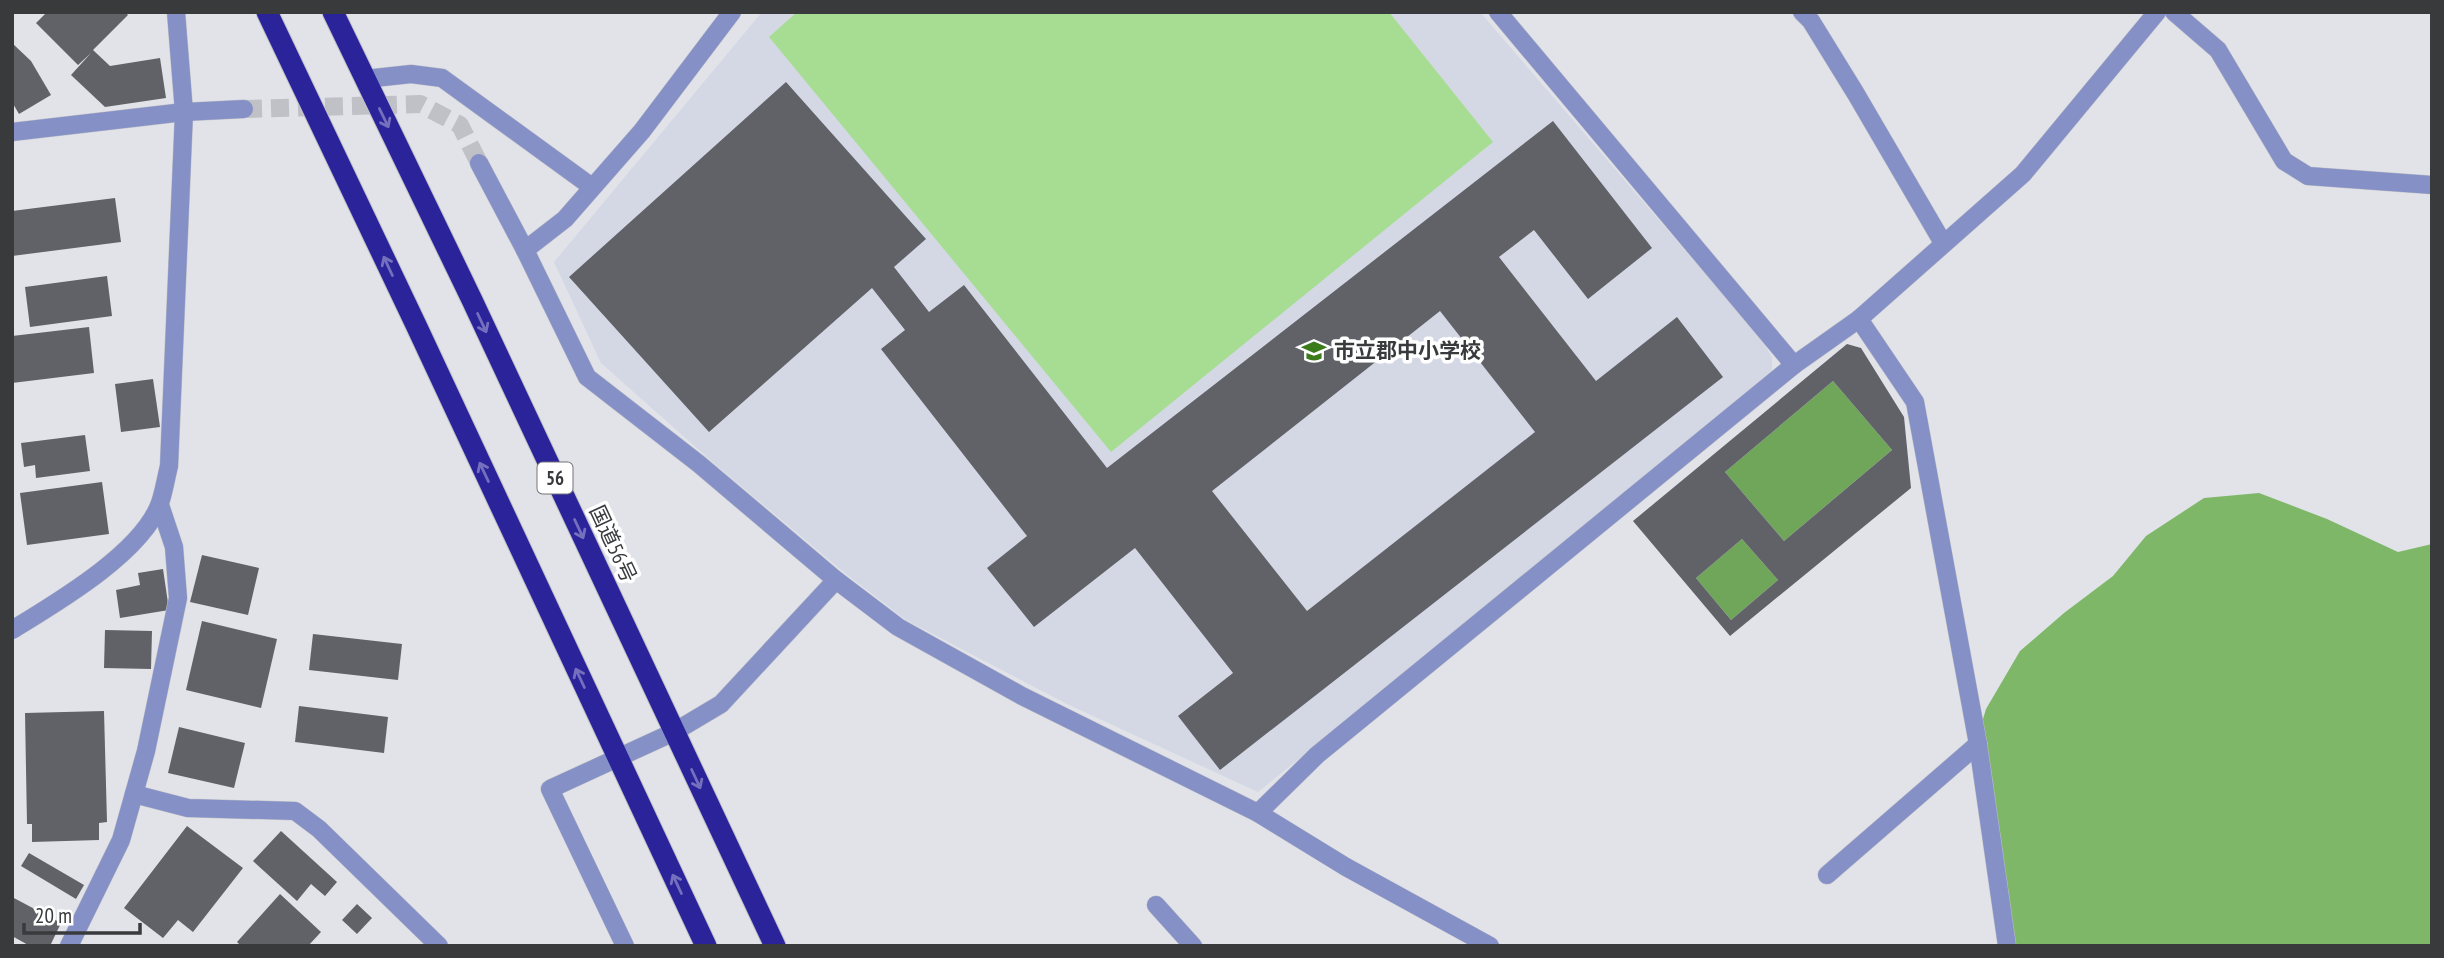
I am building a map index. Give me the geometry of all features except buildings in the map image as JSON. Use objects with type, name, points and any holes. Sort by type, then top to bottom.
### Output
[{"type":"highway","points":[[267,12],[706,946]]},
{"type":"highway","name":"国道56号","points":[[332,12],[472,300],[775,946]]},
{"type":"street","points":[[12,630],[108,566],[139,536],[160,505],[169,466],[184,112],[177,12]]},
{"type":"street","points":[[525,250],[565,219],[642,131],[732,12]]},
{"type":"street","points":[[1497,12],[1794,365]]},
{"type":"street","points":[[1258,813],[1317,755],[1794,365],[1859,319],[2023,174],[2157,12]]},
{"type":"street","points":[[2174,12],[2218,50],[2284,160],[2308,176],[2426,187],[2432,185]]},
{"type":"street","points":[[1811,15],[1943,243]]},
{"type":"street","points":[[365,79],[411,74],[442,78],[592,187]]},
{"type":"street","points":[[12,132],[184,112],[244,108]]},
{"type":"street","points":[[479,163],[587,377],[699,464],[836,580],[898,627],[1022,696],[1258,813],[1346,867],[1490,946]]},
{"type":"street","points":[[1859,319],[1915,402],[1978,744],[2007,946]]},
{"type":"street","points":[[69,946],[121,840],[146,751],[178,598],[174,547],[160,505]]},
{"type":"street","points":[[625,946],[551,789],[674,732],[721,704],[836,580]]},
{"type":"street","points":[[1827,875],[1978,744]]},
{"type":"street","points":[[134,794],[188,808],[296,811],[319,829],[439,946]]},
{"type":"street","points":[[1156,905],[1188,944]]},
{"type":"shaded area","points":[[762,12],[1480,12],[1763,341],[1772,358],[1772,369],[1767,381],[1258,792],[1067,704],[906,620],[846,574],[717,466],[601,363],[554,262]]},
{"type":"shaded area","points":[[797,12],[1389,12],[1493,142],[1111,452],[769,37]]},
{"type":"shaded area","points":[[1833,381],[1892,450],[1784,541],[1725,472]]},
{"type":"shaded area","points":[[2259,493],[2327,519],[2398,552],[2432,544],[2432,946],[2003,946],[1971,759],[1986,709],[2020,651],[2113,576],[2146,536],[2204,498]]},
{"type":"shaded area","points":[[1742,539],[1778,580],[1731,620],[1696,578]]},
{"type":"tunnel","points":[[244,109],[420,104],[460,125],[479,163]]},
{"type":"place","name":"市立郡中小学校","points":[[1314,351]]}]
